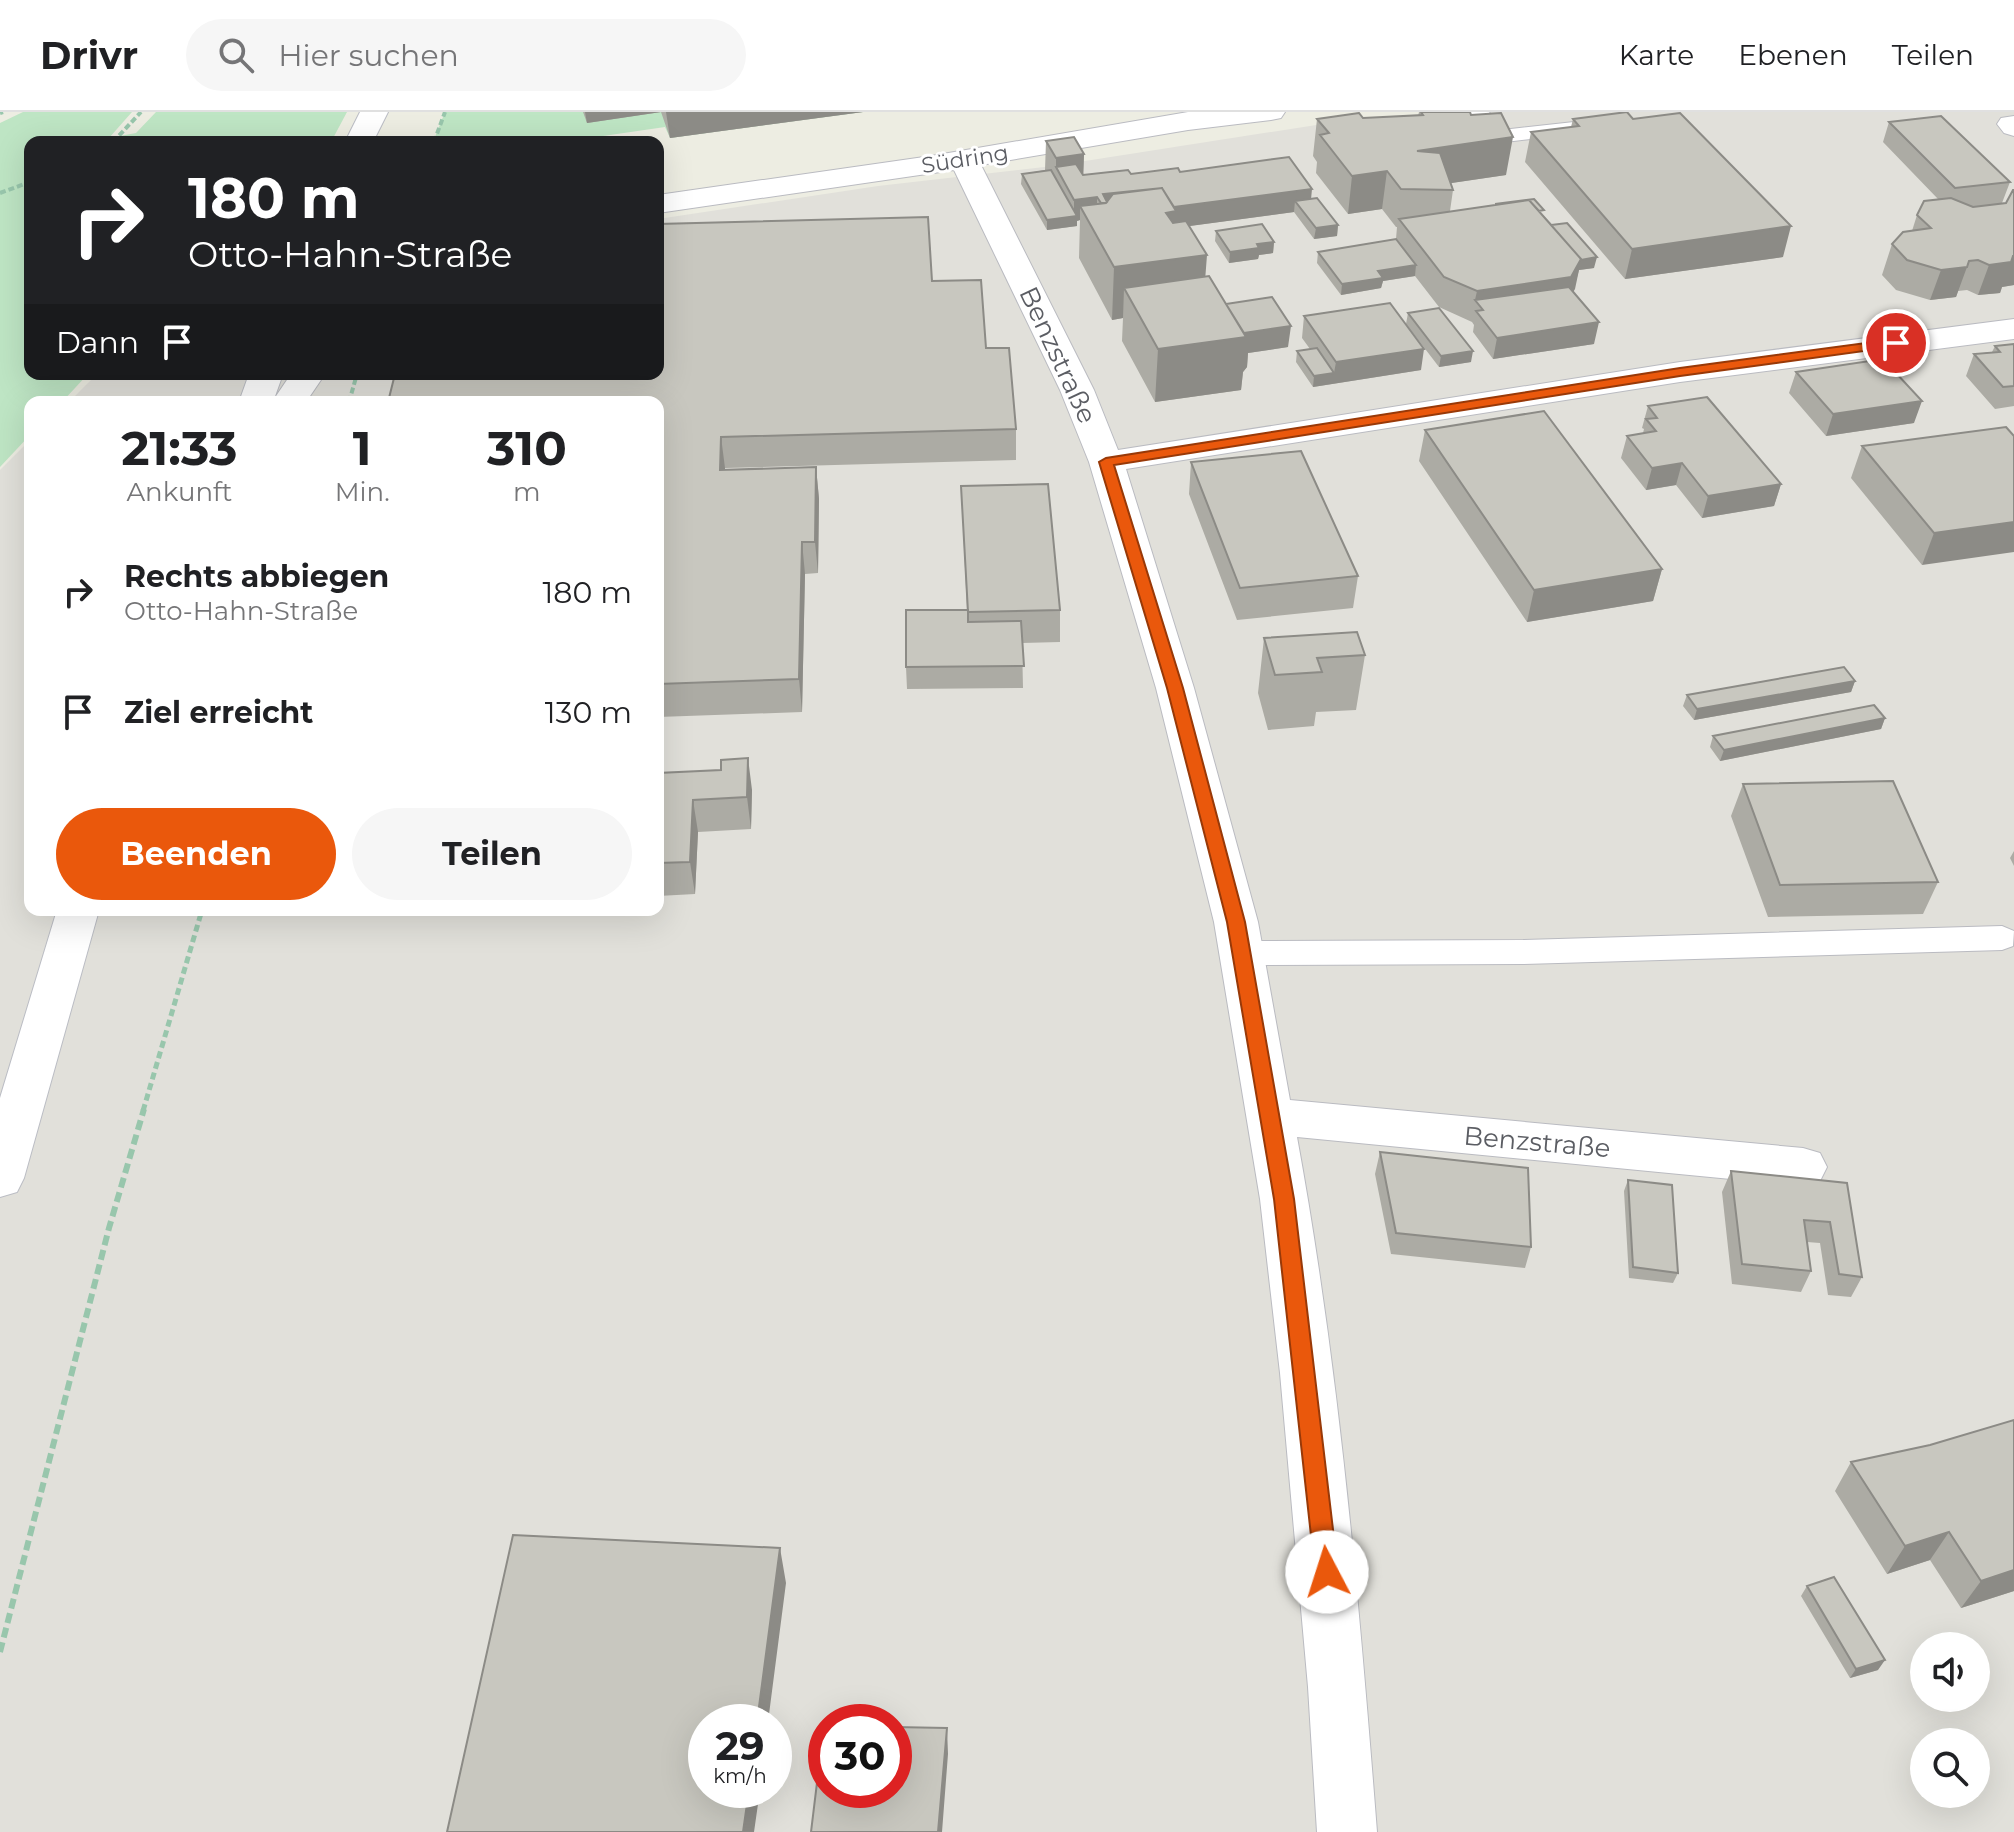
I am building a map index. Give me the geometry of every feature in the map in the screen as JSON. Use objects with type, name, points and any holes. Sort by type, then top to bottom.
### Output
[{"type":"street","points":[[362,136],[374,112]]},
{"type":"street","name":"Südring","points":[[664,203],[964,160],[1188,121],[1271,112]]},
{"type":"street","name":"Benzstraße","points":[[964,160],[1077,390],[1106,462],[1175,688],[1242,953],[1284,1199],[1322,1528],[1347,1832]]},
{"type":"street","points":[[1106,462],[1695,370],[2014,329]]},
{"type":"street","points":[[0,1178],[76,916]]},
{"type":"street","name":"Benzstraße","points":[[1270,1116],[1803,1167]]},
{"type":"lane","points":[[1478,112],[1497,137],[1589,126]]},
{"type":"lane","points":[[1242,953],[1553,952],[2002,938]]},
{"type":"path","points":[[119,136],[141,112]]},
{"type":"path","points":[[436,136],[445,112]]},
{"type":"path","points":[[0,193],[24,184]]},
{"type":"path","points":[[0,1652],[109,1228],[200,916]]},
{"type":"shaded area","points":[[1489,112],[2014,112],[2014,1832],[0,1832],[0,470],[24,446],[24,916],[664,916],[664,396],[75,396],[91,380],[664,380],[664,218],[878,186],[1053,166],[1348,120]]},
{"type":"green space","points":[[23,112],[132,112],[111,136],[24,136],[24,380],[82,380],[68,396],[24,396],[24,441],[0,467],[0,123]]},
{"type":"green space","points":[[156,112],[347,112],[334,136],[120,136],[136,133]]},
{"type":"green space","points":[[445,112],[863,112],[670,138],[665,127],[603,136],[435,136]]},
{"type":"building","points":[[1421,112],[1501,113],[1513,137],[1417,151],[1440,153],[1453,190],[1401,189],[1387,171],[1352,176],[1320,135],[1329,133],[1317,119],[1359,113],[1363,118],[1423,115]]},
{"type":"building","points":[[1627,112],[1633,119],[1680,113],[1791,226],[1632,249],[1531,132],[1579,126],[1573,119]]},
{"type":"building","points":[[1941,116],[2010,182],[1955,188],[1889,122]]},
{"type":"building","points":[[1074,137],[1084,154],[1056,158],[1046,141]]},
{"type":"building","points":[[1289,157],[1312,189],[1174,207],[1162,188],[1103,194],[1106,203],[1101,203],[1097,197],[1074,200],[1056,167],[1076,164],[1083,175],[1128,170],[1131,174],[1178,168],[1180,172]]},
{"type":"building","points":[[1051,170],[1077,216],[1047,220],[1022,174]]},
{"type":"building","points":[[1162,188],[1176,211],[1166,213],[1173,223],[1186,221],[1207,255],[1114,267],[1080,206],[1106,203],[1113,194]]},
{"type":"building","points":[[2013,190],[2014,256],[2011,262],[1989,265],[1978,260],[1969,261],[1967,267],[1941,270],[1907,260],[1892,244],[1903,232],[1931,228],[1917,215],[1924,201],[1951,198],[1973,207],[2006,203]]},
{"type":"building","points":[[1317,198],[1338,225],[1316,228],[1295,201]]},
{"type":"building","points":[[1534,199],[1544,210],[1539,211],[1529,200],[1495,204]]},
{"type":"building","points":[[1529,200],[1581,259],[1571,277],[1477,291],[1444,277],[1399,219]]},
{"type":"building","points":[[928,217],[932,281],[981,280],[986,348],[1009,348],[1016,429],[721,437],[720,470],[816,467],[815,542],[802,542],[799,679],[664,684],[664,396],[390,396],[394,380],[664,380],[664,224]]},
{"type":"building","points":[[1567,223],[1597,257],[1581,260],[1551,225]]},
{"type":"building","points":[[1262,224],[1274,242],[1257,244],[1259,248],[1230,252],[1216,231]]},
{"type":"building","points":[[1396,239],[1416,265],[1378,271],[1383,278],[1342,284],[1318,252]]},
{"type":"building","points":[[1209,276],[1246,337],[1158,349],[1124,288]]},
{"type":"building","points":[[1569,287],[1599,322],[1497,338],[1476,311],[1483,310],[1475,300]]},
{"type":"building","points":[[1272,297],[1291,326],[1244,333],[1226,304]]},
{"type":"building","points":[[1390,303],[1424,349],[1336,362],[1304,316]]},
{"type":"building","points":[[1439,308],[1473,351],[1441,356],[1408,313]]},
{"type":"building","points":[[2014,344],[2014,386],[2003,387],[1974,354],[2000,352],[1995,346]]},
{"type":"building","points":[[1317,348],[1334,373],[1314,376],[1297,351]]},
{"type":"building","points":[[1883,359],[1922,401],[1833,414],[1796,372]]},
{"type":"building","points":[[1707,397],[1781,484],[1708,496],[1682,463],[1652,468],[1627,436],[1656,431],[1646,419],[1657,418],[1648,406]]},
{"type":"building","points":[[1544,411],[1662,569],[1534,590],[1425,430]]},
{"type":"building","points":[[2006,427],[2014,436],[2014,522],[1934,533],[1862,446]]},
{"type":"building","points":[[1301,451],[1358,576],[1240,588],[1191,462]]},
{"type":"building","points":[[1048,484],[1060,610],[968,612],[961,486]]},
{"type":"building","points":[[906,610],[968,610],[968,622],[1021,621],[1024,666],[906,667]]},
{"type":"building","points":[[1357,632],[1365,655],[1317,658],[1322,672],[1275,675],[1264,638]]},
{"type":"building","points":[[1844,667],[1855,681],[1697,709],[1687,695]]},
{"type":"building","points":[[1874,705],[1885,718],[1724,750],[1713,736]]},
{"type":"building","points":[[748,758],[747,797],[693,800],[690,862],[664,863],[664,773],[721,770],[721,760]]},
{"type":"building","points":[[1893,781],[1938,882],[1780,885],[1743,784]]},
{"type":"building","points":[[1380,1152],[1528,1168],[1531,1247],[1396,1233]]},
{"type":"building","points":[[1731,1171],[1847,1183],[1862,1277],[1839,1274],[1830,1222],[1804,1220],[1811,1271],[1742,1264]]},
{"type":"building","points":[[1628,1180],[1672,1185],[1678,1273],[1633,1267]]},
{"type":"building","points":[[2014,1420],[2014,1570],[1981,1581],[1949,1532],[1905,1546],[1851,1462],[1930,1445]]},
{"type":"building","points":[[513,1535],[780,1548],[759,1704],[688,1704],[688,1808],[746,1808],[743,1832],[447,1832]]},
{"type":"building","points":[[1834,1577],[1885,1660],[1856,1669],[1807,1586]]},
{"type":"building","points":[[912,1727],[947,1728],[938,1832],[811,1832],[814,1808],[912,1808]]},
{"type":"route","points":[[1327,1572],[1284,1199],[1236,922],[1175,688],[1106,462],[1680,372],[1896,343]]}]
